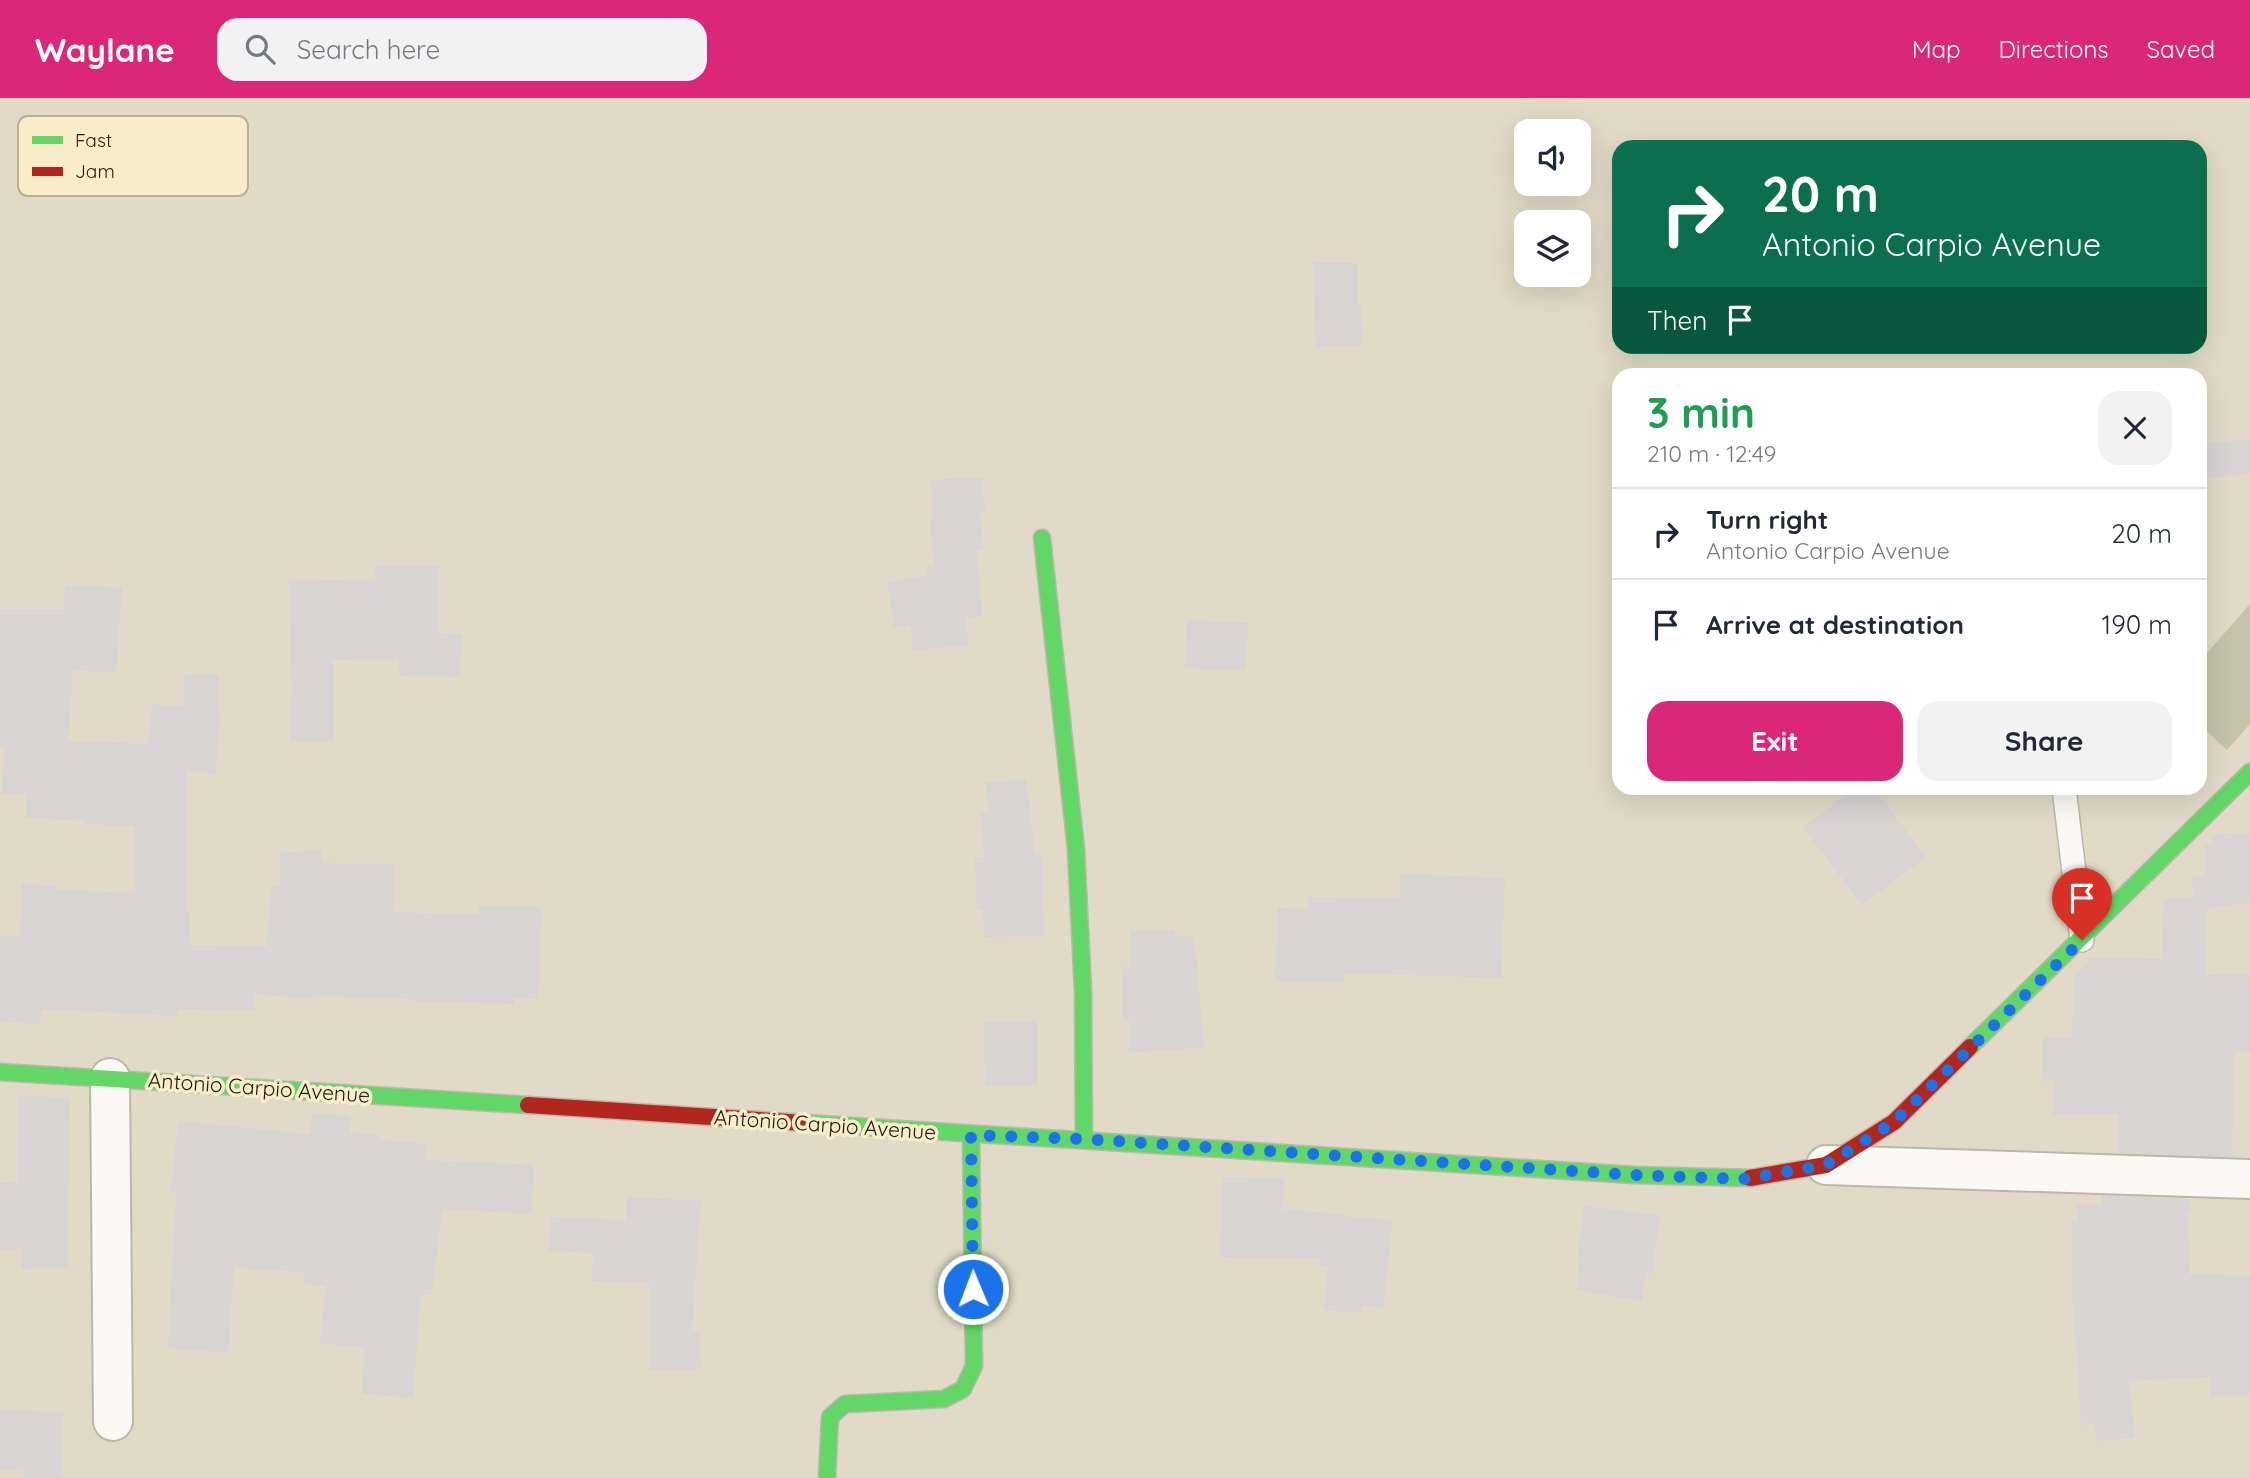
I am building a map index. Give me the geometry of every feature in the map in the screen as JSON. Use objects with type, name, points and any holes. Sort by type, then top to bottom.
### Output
[{"type":"street","points":[[1042,538],[1076,849],[1083,991],[1084,1139]]},
{"type":"street","name":"Antonio Carpio Avenue","points":[[0,1072],[971,1135],[1084,1139],[1634,1175],[1743,1179],[1826,1165],[1894,1122],[2250,772]]},
{"type":"street","points":[[110,1078],[113,1421]]},
{"type":"street","points":[[827,1478],[830,1417],[845,1404],[944,1399],[963,1389],[974,1366],[971,1135]]},
{"type":"street","points":[[1826,1165],[2250,1179]]},
{"type":"lane","points":[[2065,795],[2082,940]]},
{"type":"green space","points":[[2250,604],[2250,724],[2227,750],[2207,731],[2207,653]]},
{"type":"building","points":[[1313,263],[1357,263],[1357,305],[1361,305],[1363,345],[1316,347]]},
{"type":"building","points":[[2250,439],[2250,474],[2207,478],[2207,443]]},
{"type":"building","points":[[982,477],[985,513],[980,514],[983,550],[977,550],[982,616],[966,618],[968,645],[913,650],[911,625],[894,628],[887,583],[927,575],[927,565],[934,565],[930,522],[933,522],[931,480]]},
{"type":"building","points":[[375,565],[439,565],[438,633],[461,634],[460,677],[399,676],[399,659],[333,660],[333,741],[290,741],[292,697],[289,581],[375,579]]},
{"type":"building","points":[[65,585],[122,588],[116,673],[73,670],[68,741],[148,744],[152,704],[183,707],[185,675],[219,675],[218,710],[221,710],[215,774],[187,771],[187,912],[190,945],[267,946],[271,885],[281,885],[279,853],[321,850],[322,863],[395,865],[394,912],[479,915],[479,906],[541,907],[539,999],[514,998],[514,1004],[318,996],[318,999],[254,994],[254,1010],[177,1009],[177,1016],[42,1009],[40,1024],[0,1022],[0,936],[20,937],[22,884],[56,886],[56,890],[135,893],[135,826],[26,818],[27,794],[2,794],[5,747],[0,746],[0,609],[64,609]]},
{"type":"building","points":[[1187,620],[1248,623],[1246,671],[1185,668]]},
{"type":"building","points":[[1026,779],[1035,855],[1042,854],[1044,936],[984,937],[983,910],[977,910],[975,857],[984,857],[980,812],[989,811],[986,783]]},
{"type":"building","points":[[1846,795],[1879,795],[1926,857],[1862,905],[1803,827]]},
{"type":"building","points":[[2219,833],[2250,834],[2250,903],[2207,908],[2206,975],[2250,974],[2250,1052],[2234,1053],[2232,1157],[2118,1153],[2119,1115],[2053,1115],[2054,1081],[2042,1081],[2043,1037],[2072,1037],[2074,976],[2092,958],[2162,959],[2164,898],[2193,898],[2192,877],[2205,876],[2205,847]]},
{"type":"building","points":[[1401,874],[1505,878],[1501,978],[1344,973],[1343,982],[1275,981],[1278,908],[1307,909],[1308,897],[1400,898]]},
{"type":"building","points":[[1130,931],[1175,931],[1175,936],[1193,936],[1204,1047],[1129,1053],[1129,1019],[1123,1019],[1122,967],[1130,967]]},
{"type":"building","points":[[984,1021],[1037,1021],[1037,1085],[985,1085]]},
{"type":"building","points":[[18,1095],[69,1098],[68,1268],[21,1269],[21,1249],[0,1250],[0,1183],[17,1182]]},
{"type":"building","points":[[312,1114],[351,1116],[350,1132],[381,1136],[381,1140],[427,1144],[425,1160],[534,1165],[531,1214],[442,1209],[432,1295],[421,1294],[413,1398],[362,1394],[365,1348],[320,1343],[326,1286],[303,1284],[305,1272],[234,1268],[228,1353],[168,1348],[176,1193],[171,1192],[178,1121],[310,1134]]},
{"type":"building","points":[[1222,1177],[1284,1178],[1283,1209],[1393,1220],[1383,1308],[1361,1305],[1361,1313],[1324,1310],[1328,1267],[1320,1267],[1320,1259],[1220,1257]]},
{"type":"building","points":[[2102,1196],[2190,1199],[2189,1274],[2250,1276],[2250,1395],[2211,1397],[2209,1377],[2129,1381],[2135,1438],[2096,1441],[2095,1424],[2081,1425],[2076,1337],[2073,1337],[2072,1221],[2077,1221],[2077,1204],[2101,1205]]},
{"type":"building","points":[[627,1197],[701,1201],[692,1330],[699,1330],[701,1369],[649,1371],[649,1283],[592,1281],[593,1253],[549,1251],[551,1217],[626,1220]]},
{"type":"building","points":[[1584,1206],[1660,1215],[1652,1274],[1646,1273],[1642,1301],[1577,1290],[1577,1264]]},
{"type":"building","points":[[0,1410],[63,1412],[62,1478],[22,1478],[22,1471],[0,1470]]},
{"type":"traffic: fast","points":[[1042,538],[1076,849],[1083,991],[1084,1139]]},
{"type":"traffic: fast","points":[[1970,1047],[2250,772]]},
{"type":"traffic: fast","points":[[0,1072],[528,1105]]},
{"type":"traffic: fast","points":[[804,1123],[1634,1175],[1750,1178]]},
{"type":"traffic: fast","points":[[827,1478],[830,1417],[845,1404],[944,1399],[963,1389],[974,1366],[971,1135]]},
{"type":"traffic: jam","points":[[1750,1178],[1826,1165],[1894,1122],[1970,1047]]},
{"type":"traffic: jam","points":[[528,1105],[804,1123]]},
{"type":"route","points":[[973,1289],[971,1135],[1084,1139],[1634,1175],[1743,1179],[1826,1165],[1894,1122],[2082,940]]}]
